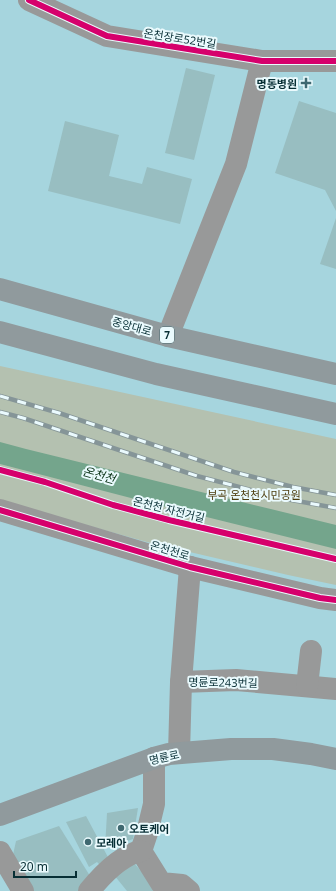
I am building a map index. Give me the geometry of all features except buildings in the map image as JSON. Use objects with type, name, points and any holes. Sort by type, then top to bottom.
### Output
[{"type":"main road","name":"중앙대로","points":[[0,288],[168,336],[336,374]]},
{"type":"main road","points":[[0,332],[156,374],[336,414]]},
{"type":"main road","name":"명륜로","points":[[0,815],[154,758],[169,754],[231,749],[273,749],[311,754],[336,760]]},
{"type":"street","name":"온천장로52번길","points":[[29,0],[107,36],[262,61],[336,61]]},
{"type":"street","points":[[168,336],[236,164],[262,61]]},
{"type":"street","name":"온천천로","points":[[0,510],[190,567],[320,598],[336,600]]},
{"type":"street","points":[[181,682],[190,567]]},
{"type":"street","points":[[307,686],[311,651]]},
{"type":"street","name":"명륜로243번길","points":[[179,753],[181,682],[236,680],[336,689]]},
{"type":"street","points":[[141,851],[154,804],[154,758]]},
{"type":"street","points":[[89,891],[100,878],[127,856],[141,851]]},
{"type":"street","points":[[141,851],[161,883],[182,885],[189,891]]},
{"type":"street","points":[[0,852],[23,891]]},
{"type":"green space","name":"부곡 온천천시민공원","points":[[0,366],[336,439],[336,585],[147,542],[0,501]]},
{"type":"water","name":"온천천","points":[[0,442],[336,525],[336,549],[0,464]]},
{"type":"railway","points":[[0,396],[59,413],[234,472],[293,487],[336,495]]},
{"type":"railway","points":[[0,412],[23,418],[197,476],[286,499],[336,508]]},
{"type":"cycle path","points":[[29,0],[107,36],[262,61],[336,61]]},
{"type":"cycle path","name":"온천천 자전거길","points":[[0,470],[45,482],[113,505],[169,520],[336,559]]},
{"type":"cycle path","points":[[0,510],[190,567],[320,598],[336,600]]},
{"type":"place","name":"명동병원","points":[[306,83]]},
{"type":"place","name":"오토케어","points":[[121,828]]},
{"type":"place","name":"모레아","points":[[88,842]]}]
